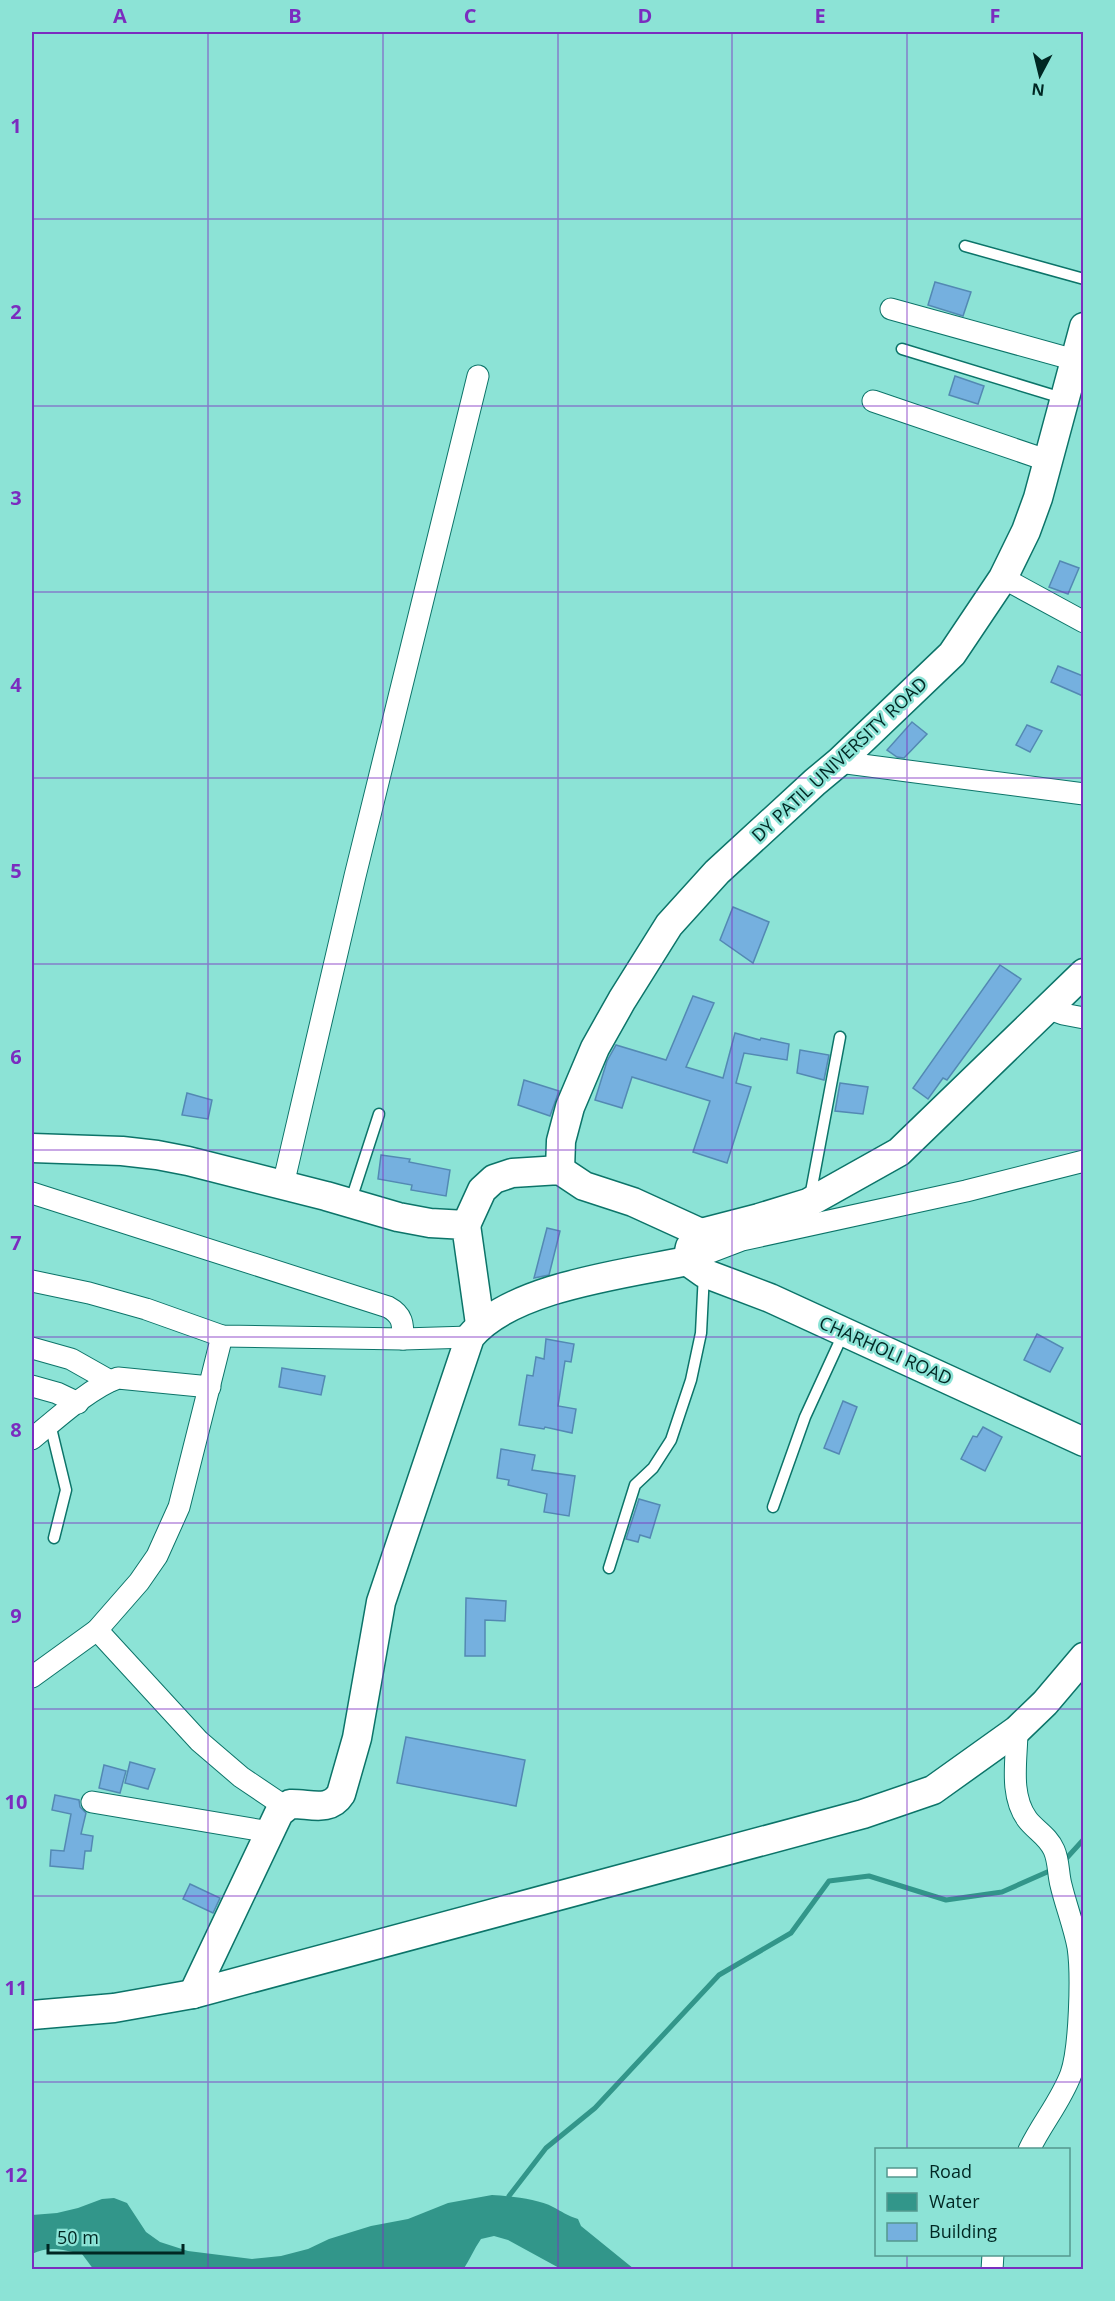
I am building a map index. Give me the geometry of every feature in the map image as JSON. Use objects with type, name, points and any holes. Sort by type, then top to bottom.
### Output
[{"type":"street","points":[[891,309],[1073,384]]},
{"type":"street","name":"DY PATIL UNIVERSITY ROAD","points":[[560,1170],[561,1141],[570,1107],[595,1048],[669,925],[717,872],[839,762],[952,654],[1003,578],[1026,531],[1038,498],[1073,384],[1083,327]]},
{"type":"street","points":[[283,1185],[355,876],[478,375]]},
{"type":"street","points":[[873,401],[1049,461]]},
{"type":"street","points":[[1003,578],[1083,622]]},
{"type":"street","points":[[839,762],[1083,794]]},
{"type":"street","points":[[695,1267],[690,1247],[701,1233],[808,1203],[899,1152],[1083,973]]},
{"type":"street","points":[[1047,1008],[1083,1018]]},
{"type":"street","points":[[32,1148],[122,1151],[157,1155],[283,1185],[398,1217],[430,1223],[466,1225]]},
{"type":"street","points":[[32,1281],[112,1299],[222,1336],[403,1339],[475,1330],[497,1313],[556,1288],[695,1267],[742,1240],[966,1191],[1083,1161]]},
{"type":"street","points":[[193,1994],[284,1806],[290,1804],[317,1807],[329,1805],[337,1801],[341,1794],[357,1738],[381,1602],[475,1330],[466,1225],[482,1190],[494,1179],[512,1173],[560,1170],[584,1186],[633,1202],[701,1233]]},
{"type":"street","points":[[32,1193],[388,1307],[396,1311],[402,1319],[403,1339]]},
{"type":"street","name":"CHARHOLI ROAD","points":[[695,1267],[770,1298],[1083,1442]]},
{"type":"street","points":[[32,1677],[97,1630],[140,1582],[157,1556],[179,1507],[222,1336]]},
{"type":"street","points":[[32,1348],[71,1359],[110,1381]]},
{"type":"street","points":[[32,1439],[110,1381],[125,1378],[210,1387]]},
{"type":"street","points":[[32,1386],[57,1393],[78,1403]]},
{"type":"street","points":[[97,1630],[199,1741],[241,1777],[284,1806]]},
{"type":"street","points":[[32,2015],[114,2008],[193,1994],[863,1814],[933,1790],[1017,1730],[1044,1703],[1083,1657]]},
{"type":"street","points":[[1017,1730],[1015,1782],[1017,1797],[1027,1819],[1054,1848],[1060,1884],[1078,1948],[1079,1980],[1076,2055],[1071,2074],[1059,2102],[1030,2148]]},
{"type":"street","points":[[92,1802],[270,1832]]},
{"type":"lane","points":[[965,246],[1083,279]]},
{"type":"lane","points":[[902,349],[1073,384]]},
{"type":"lane","points":[[808,1203],[840,1037]]},
{"type":"lane","points":[[350,1204],[379,1114]]},
{"type":"lane","points":[[609,1568],[635,1485],[653,1468],[670,1440],[691,1380],[701,1333],[695,1267]]},
{"type":"lane","points":[[773,1507],[805,1417],[844,1332]]},
{"type":"lane","points":[[50,1424],[66,1490],[54,1538]]},
{"type":"water","points":[[492,2195],[539,2202],[578,2219],[581,2226],[634,2269],[561,2269],[508,2240],[494,2236],[481,2239],[463,2270],[94,2270],[82,2254],[51,2249],[32,2254],[32,2215],[57,2213],[102,2199],[114,2198],[127,2203],[146,2232],[160,2242],[188,2251],[252,2259],[281,2256],[308,2249],[329,2239],[371,2226],[408,2219],[448,2203]]},
{"type":"building","points":[[935,282],[971,292],[963,316],[928,305]]},
{"type":"building","points":[[955,376],[984,386],[978,404],[949,395]]},
{"type":"building","points":[[1060,561],[1079,568],[1068,594],[1049,587]]},
{"type":"building","points":[[1058,666],[1083,676],[1083,696],[1051,682]]},
{"type":"building","points":[[912,722],[927,734],[904,758],[897,757],[887,750]]},
{"type":"building","points":[[1027,725],[1042,731],[1030,752],[1016,745]]},
{"type":"building","points":[[733,907],[769,922],[753,963],[720,940]]},
{"type":"building","points":[[1000,965],[1021,979],[947,1080],[943,1078],[928,1099],[913,1088]]},
{"type":"building","points":[[693,996],[714,1003],[686,1067],[723,1078],[735,1033],[760,1040],[761,1038],[789,1044],[787,1060],[744,1053],[736,1083],[751,1087],[727,1163],[693,1152],[710,1101],[632,1077],[622,1108],[595,1100],[607,1061],[616,1045],[666,1060]]},
{"type":"building","points":[[800,1050],[829,1055],[824,1080],[797,1073]]},
{"type":"building","points":[[524,1080],[559,1091],[550,1116],[518,1105]]},
{"type":"building","points":[[840,1083],[868,1087],[863,1114],[835,1111]]},
{"type":"building","points":[[187,1093],[212,1100],[208,1119],[182,1115]]},
{"type":"building","points":[[381,1155],[410,1159],[409,1162],[450,1170],[446,1196],[411,1190],[412,1185],[378,1179]]},
{"type":"building","points":[[547,1228],[560,1231],[549,1275],[534,1278]]},
{"type":"building","points":[[1037,1334],[1063,1348],[1050,1372],[1024,1360]]},
{"type":"building","points":[[546,1339],[574,1344],[571,1362],[565,1361],[558,1406],[576,1409],[572,1433],[545,1427],[544,1429],[519,1425],[527,1375],[533,1376],[536,1357],[544,1359]]},
{"type":"building","points":[[282,1368],[325,1376],[321,1395],[279,1387]]},
{"type":"building","points":[[843,1401],[857,1407],[839,1454],[824,1448]]},
{"type":"building","points":[[983,1427],[1002,1437],[985,1471],[961,1459],[973,1436],[977,1437]]},
{"type":"building","points":[[501,1449],[535,1455],[532,1470],[575,1476],[569,1516],[544,1512],[547,1494],[508,1485],[509,1480],[497,1478]]},
{"type":"building","points":[[639,1499],[660,1505],[650,1538],[640,1535],[638,1542],[626,1539]]},
{"type":"building","points":[[466,1598],[506,1601],[505,1621],[485,1620],[485,1656],[465,1656]]},
{"type":"building","points":[[406,1737],[525,1760],[516,1806],[397,1783]]},
{"type":"building","points":[[130,1762],[155,1769],[148,1789],[125,1783]]},
{"type":"building","points":[[104,1765],[126,1771],[120,1793],[99,1788]]},
{"type":"building","points":[[55,1795],[79,1800],[80,1807],[86,1813],[81,1834],[93,1836],[91,1851],[85,1851],[83,1869],[50,1866],[51,1850],[64,1851],[71,1814],[52,1810]]},
{"type":"building","points":[[190,1884],[220,1898],[213,1913],[183,1899]]},
{"type":"waterway","points":[[1064,1861],[1084,1839]]},
{"type":"waterway","points":[[509,2196],[546,2148],[595,2108],[719,1975],[791,1933],[829,1881],[869,1876],[946,1900],[1002,1892],[1054,1869]]}]
